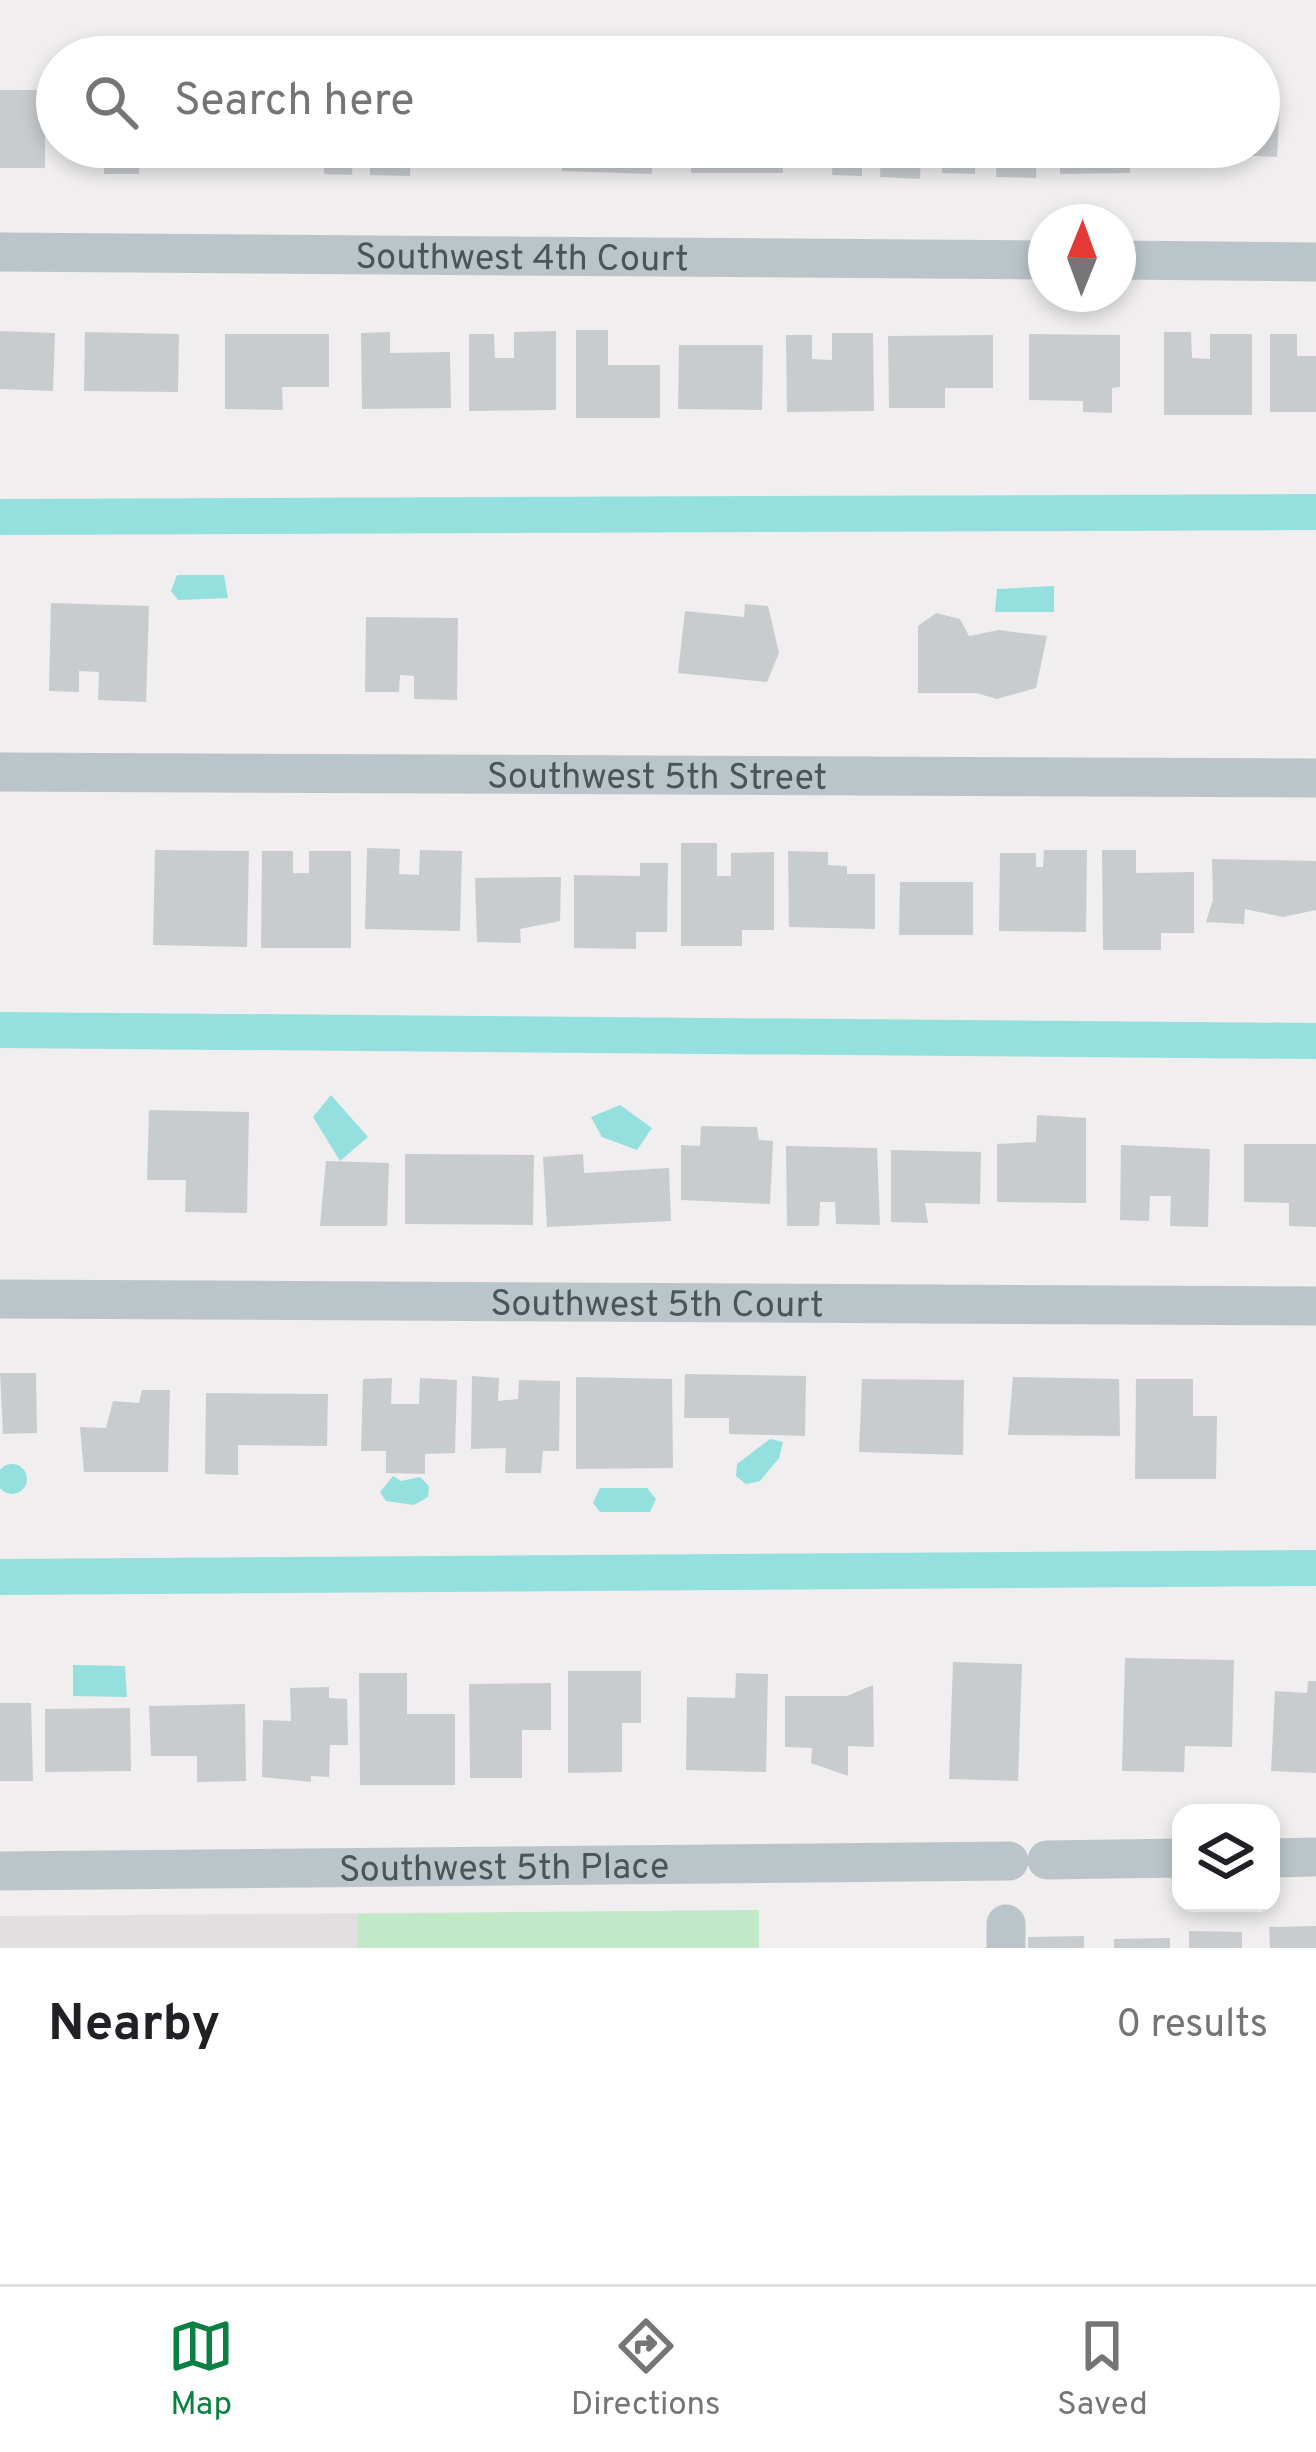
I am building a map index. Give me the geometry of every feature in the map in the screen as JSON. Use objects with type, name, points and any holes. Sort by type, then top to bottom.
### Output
[{"type":"street","name":"Southwest 4th Court","points":[[0,252],[1028,260]]},
{"type":"street","points":[[1136,260],[1316,262]]},
{"type":"street","name":"Southwest 5th Street","points":[[0,772],[1316,778]]},
{"type":"street","name":"Southwest 5th Court","points":[[0,1299],[1316,1306]]},
{"type":"street","points":[[1280,1858],[1316,1857]]},
{"type":"street","name":"Southwest 5th Place","points":[[0,1870],[1172,1858]]},
{"type":"shaded area","points":[[759,1910],[759,1948],[0,1948],[0,1916]]},
{"type":"green space","points":[[759,1910],[759,1948],[358,1948],[358,1914]]},
{"type":"water","points":[[177,575],[224,575],[228,598],[178,600],[171,591]]},
{"type":"water","points":[[1054,586],[1054,612],[995,612],[997,589]]},
{"type":"water","points":[[331,1095],[368,1137],[340,1161],[313,1117]]},
{"type":"water","points":[[620,1105],[652,1128],[637,1150],[602,1137],[591,1117]]},
{"type":"water","points":[[770,1439],[783,1442],[779,1458],[760,1481],[746,1484],[736,1476],[737,1464]]},
{"type":"water","points":[[6,1466],[18,1466],[25,1473],[25,1485],[18,1492],[6,1492],[-1,1485],[-1,1473]]},
{"type":"water","points":[[393,1476],[401,1481],[420,1477],[429,1486],[428,1497],[414,1505],[386,1501],[380,1492]]},
{"type":"water","points":[[600,1488],[647,1488],[656,1499],[650,1512],[600,1512],[593,1503]]},
{"type":"water","points":[[73,1665],[125,1666],[127,1697],[73,1696]]},
{"type":"building","points":[[0,90],[36,90],[36,168],[0,168]]},
{"type":"building","points":[[104,168],[139,168],[139,174],[104,174]]},
{"type":"building","points":[[324,168],[352,168],[352,175],[324,174]]},
{"type":"building","points":[[370,168],[410,168],[410,176],[370,175]]},
{"type":"building","points":[[562,168],[652,168],[652,174]]},
{"type":"building","points":[[691,168],[783,168],[783,173],[691,173]]},
{"type":"building","points":[[832,168],[862,168],[862,176],[832,175]]},
{"type":"building","points":[[880,168],[920,168],[920,179],[880,177]]},
{"type":"building","points":[[942,168],[975,168],[975,174],[942,173]]},
{"type":"building","points":[[996,168],[1036,168],[1036,178],[996,177]]},
{"type":"building","points":[[1060,168],[1130,168],[1130,173],[1060,174]]},
{"type":"building","points":[[576,330],[608,330],[608,365],[660,365],[660,418],[576,418]]},
{"type":"building","points":[[0,331],[55,333],[53,391],[0,389]]},
{"type":"building","points":[[556,331],[556,410],[469,411],[469,334],[494,334],[495,358],[514,358],[514,332]]},
{"type":"building","points":[[85,332],[179,334],[178,392],[84,391]]},
{"type":"building","points":[[390,332],[390,353],[450,352],[451,408],[362,409],[361,333]]},
{"type":"building","points":[[1164,332],[1191,332],[1192,358],[1210,359],[1210,334],[1252,334],[1252,415],[1164,415]]},
{"type":"building","points":[[832,333],[873,333],[874,411],[787,412],[786,335],[812,335],[812,359],[832,360]]},
{"type":"building","points":[[225,334],[329,334],[329,387],[282,387],[283,410],[225,409]]},
{"type":"building","points":[[1029,334],[1120,335],[1120,387],[1112,388],[1112,413],[1083,412],[1083,401],[1029,400]]},
{"type":"building","points":[[1270,334],[1297,334],[1297,356],[1316,356],[1316,412],[1270,412]]},
{"type":"building","points":[[993,335],[993,388],[945,388],[945,408],[889,408],[888,336]]},
{"type":"building","points":[[679,345],[763,345],[762,410],[678,409]]},
{"type":"building","points":[[51,603],[149,606],[146,702],[98,700],[99,672],[79,671],[79,692],[49,691]]},
{"type":"building","points":[[745,604],[768,606],[779,653],[767,682],[678,673],[685,611],[744,617]]},
{"type":"building","points":[[936,613],[960,619],[969,636],[999,630],[1047,636],[1036,688],[997,699],[976,693],[918,693],[918,626]]},
{"type":"building","points":[[366,617],[458,618],[457,700],[414,699],[414,676],[400,675],[399,692],[365,692]]},
{"type":"building","points":[[681,843],[717,843],[717,876],[731,876],[731,853],[774,852],[774,930],[742,930],[742,946],[681,946]]},
{"type":"building","points":[[367,848],[400,849],[399,874],[419,875],[420,850],[462,851],[460,931],[365,929]]},
{"type":"building","points":[[155,850],[249,851],[247,947],[153,945]]},
{"type":"building","points":[[1044,850],[1087,850],[1086,932],[999,931],[1000,853],[1036,853],[1036,867],[1043,867]]},
{"type":"building","points":[[1102,850],[1136,850],[1136,873],[1194,872],[1194,933],[1161,933],[1161,950],[1103,950]]},
{"type":"building","points":[[262,851],[293,851],[293,873],[309,873],[309,851],[351,851],[351,948],[261,948]]},
{"type":"building","points":[[788,851],[828,852],[828,865],[847,866],[847,874],[875,874],[875,929],[789,927]]},
{"type":"building","points":[[1212,859],[1316,861],[1316,910],[1283,917],[1245,909],[1244,924],[1206,922],[1213,900]]},
{"type":"building","points":[[640,863],[668,863],[667,932],[636,932],[636,949],[574,948],[574,875],[640,876]]},
{"type":"building","points":[[561,877],[560,921],[520,929],[521,943],[477,942],[475,878]]},
{"type":"building","points":[[900,882],[973,882],[973,935],[899,935]]},
{"type":"building","points":[[149,1110],[249,1112],[247,1213],[185,1212],[186,1180],[147,1180]]},
{"type":"building","points":[[1037,1115],[1086,1118],[1086,1203],[997,1202],[997,1144],[1036,1142]]},
{"type":"building","points":[[701,1126],[757,1127],[759,1140],[773,1141],[770,1204],[681,1200],[681,1145],[700,1146]]},
{"type":"building","points":[[1244,1144],[1316,1144],[1316,1227],[1289,1226],[1289,1203],[1244,1202]]},
{"type":"building","points":[[1121,1145],[1210,1149],[1208,1227],[1170,1226],[1171,1196],[1150,1196],[1149,1221],[1120,1220]]},
{"type":"building","points":[[786,1146],[877,1148],[880,1225],[836,1224],[835,1202],[820,1202],[819,1226],[787,1226]]},
{"type":"building","points":[[891,1150],[981,1152],[980,1204],[925,1203],[928,1223],[891,1222]]},
{"type":"building","points":[[405,1154],[534,1155],[533,1225],[405,1224]]},
{"type":"building","points":[[583,1154],[584,1173],[669,1168],[671,1221],[547,1227],[543,1157]]},
{"type":"building","points":[[326,1161],[389,1163],[387,1226],[320,1226]]},
{"type":"building","points":[[0,1373],[36,1373],[37,1433],[3,1434]]},
{"type":"building","points":[[685,1374],[806,1376],[805,1436],[729,1434],[729,1418],[684,1418]]},
{"type":"building","points":[[472,1376],[499,1378],[498,1401],[518,1399],[519,1380],[560,1381],[559,1451],[543,1451],[541,1473],[505,1473],[506,1448],[471,1449]]},
{"type":"building","points":[[576,1377],[672,1379],[673,1468],[576,1469]]},
{"type":"building","points":[[1013,1377],[1119,1379],[1120,1436],[1008,1435]]},
{"type":"building","points":[[392,1378],[391,1404],[419,1404],[420,1378],[457,1380],[455,1453],[425,1454],[425,1474],[386,1473],[386,1451],[361,1451],[363,1379]]},
{"type":"building","points":[[862,1379],[964,1380],[963,1455],[859,1452]]},
{"type":"building","points":[[1136,1379],[1193,1379],[1193,1416],[1217,1416],[1216,1479],[1135,1479]]},
{"type":"building","points":[[142,1390],[170,1390],[168,1472],[84,1472],[80,1427],[106,1428],[113,1401],[139,1403]]},
{"type":"building","points":[[206,1393],[328,1394],[327,1446],[238,1445],[238,1475],[205,1474]]},
{"type":"building","points":[[1125,1658],[1234,1660],[1232,1747],[1185,1746],[1184,1772],[1122,1771]]},
{"type":"building","points":[[953,1662],[1022,1664],[1018,1781],[949,1779]]},
{"type":"building","points":[[568,1671],[641,1671],[641,1723],[622,1723],[622,1772],[568,1773]]},
{"type":"building","points":[[359,1673],[407,1673],[407,1714],[455,1714],[455,1785],[360,1785]]},
{"type":"building","points":[[736,1673],[768,1674],[766,1772],[686,1770],[687,1697],[735,1698]]},
{"type":"building","points":[[1308,1681],[1316,1681],[1316,1773],[1271,1771],[1275,1691],[1307,1693]]},
{"type":"building","points":[[551,1683],[551,1730],[522,1730],[522,1778],[470,1778],[469,1684]]},
{"type":"building","points":[[873,1685],[874,1747],[848,1746],[848,1776],[811,1763],[812,1748],[785,1747],[785,1696],[847,1696]]},
{"type":"building","points":[[329,1687],[329,1698],[347,1699],[348,1745],[330,1745],[329,1777],[311,1776],[311,1782],[262,1777],[263,1720],[291,1721],[290,1688]]},
{"type":"building","points":[[0,1703],[31,1703],[33,1781],[0,1781]]},
{"type":"building","points":[[245,1704],[246,1781],[197,1782],[197,1756],[151,1756],[149,1706]]},
{"type":"building","points":[[130,1708],[131,1771],[45,1772],[45,1709]]},
{"type":"building","points":[[1316,1926],[1316,1948],[1270,1948],[1269,1927]]},
{"type":"building","points":[[1189,1931],[1242,1932],[1242,1948],[1189,1948]]},
{"type":"building","points":[[1084,1936],[1084,1948],[1028,1948],[1028,1937]]},
{"type":"building","points":[[1170,1938],[1170,1948],[1114,1948],[1114,1939]]},
{"type":"waterway","points":[[0,517],[1316,512]]},
{"type":"waterway","points":[[0,1030],[1316,1041]]},
{"type":"waterway","points":[[0,1577],[1316,1568]]}]
